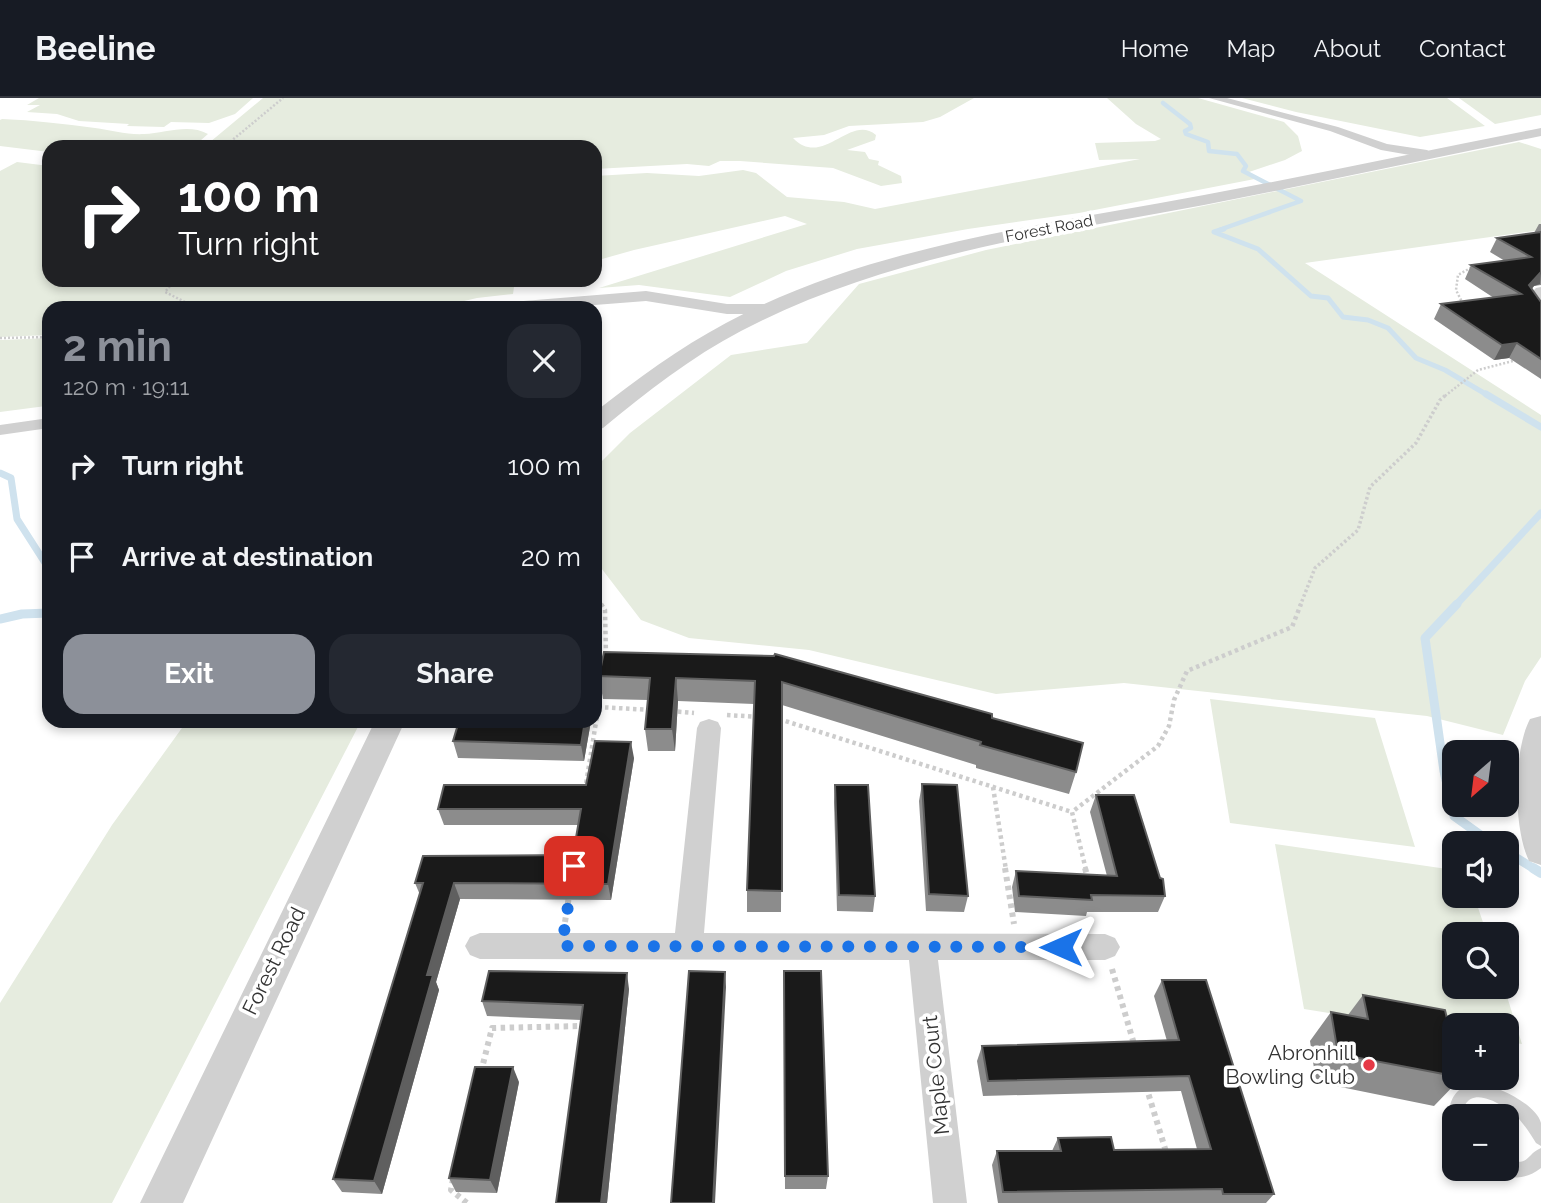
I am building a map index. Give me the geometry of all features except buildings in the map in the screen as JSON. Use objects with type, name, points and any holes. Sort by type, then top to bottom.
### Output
[{"type":"street","points":[[1214,98],[1334,129],[1389,156]]},
{"type":"street","name":"Forest Road","points":[[602,417],[651,378],[722,333],[835,281],[937,252],[1389,156],[1427,154],[1541,132]]},
{"type":"street","points":[[1541,291],[1532,300],[1541,313]]},
{"type":"street","points":[[585,301],[646,296],[737,310],[770,309]]},
{"type":"street","points":[[705,305],[722,333]]},
{"type":"street","points":[[0,430],[42,424]]},
{"type":"street","points":[[688,946],[712,718]]},
{"type":"street","points":[[1541,727],[1536,743],[1533,799],[1541,851]]},
{"type":"street","name":"Forest Road","points":[[161,1203],[387,728]]},
{"type":"street","points":[[480,946],[1105,947]]},
{"type":"street","name":"Maple Court","points":[[922,947],[950,1203]]},
{"type":"lane","points":[[1457,1104],[1461,1097],[1469,1092],[1480,1090],[1493,1092],[1514,1104]]},
{"type":"lane","points":[[1519,1107],[1530,1117],[1541,1138]]},
{"type":"lane","points":[[1519,1169],[1526,1170],[1536,1164],[1541,1156]]},
{"type":"path","points":[[232,140],[283,98]]},
{"type":"path","points":[[1470,309],[1459,301],[1455,286],[1458,275],[1470,267],[1482,265]]},
{"type":"path","points":[[169,287],[164,292],[183,301]]},
{"type":"path","points":[[0,338],[42,337]]},
{"type":"path","points":[[1072,812],[1158,746],[1169,726],[1174,700],[1187,671],[1292,627],[1315,568],[1358,530],[1370,487],[1416,443],[1440,400],[1478,370],[1501,362],[1528,358]]},
{"type":"path","points":[[602,605],[605,610],[606,664]]},
{"type":"path","points":[[602,686],[604,675]]},
{"type":"path","points":[[602,707],[712,718],[762,717]]},
{"type":"path","points":[[775,718],[1072,812]]},
{"type":"path","points":[[584,800],[595,728]]},
{"type":"path","points":[[993,787],[1017,947]]},
{"type":"path","points":[[1072,812],[1092,893]]},
{"type":"path","points":[[562,946],[570,893]]},
{"type":"path","points":[[1105,947],[1135,1049]]},
{"type":"path","points":[[581,1040],[584,1013]]},
{"type":"path","points":[[478,1082],[492,1028],[582,1026]]},
{"type":"path","points":[[1143,1075],[1170,1165]]},
{"type":"path","points":[[454,1176],[451,1190],[467,1203]]},
{"type":"shaded area","points":[[39,98],[253,98],[235,114],[209,123],[171,122],[164,127],[79,121],[57,114],[27,112],[40,105],[27,105]]},
{"type":"shaded area","points":[[263,98],[974,98],[940,117],[923,122],[849,126],[824,135],[793,138],[804,146],[815,148],[856,131],[866,130],[876,135],[875,140],[847,150],[865,152],[869,159],[879,161],[878,165],[901,176],[902,183],[881,186],[833,168],[740,161],[720,161],[709,166],[687,164],[602,169],[602,140],[212,140]]},
{"type":"shaded area","points":[[1107,98],[1198,98],[1284,122],[1298,136],[1302,151],[1285,160],[1249,172],[1260,178],[1079,213],[857,249],[786,271],[730,297],[639,285],[599,288],[807,224],[785,216],[602,259],[602,176],[647,173],[699,176],[743,170],[756,173],[787,197],[844,202],[875,209],[1140,159],[1099,160],[1095,143],[1161,139],[1136,124]]},
{"type":"shaded area","points":[[1242,98],[1447,98],[1485,126],[1420,137],[1296,112]]},
{"type":"shaded area","points":[[1459,98],[1541,98],[1541,115],[1495,124]]},
{"type":"shaded area","points":[[0,120],[25,120],[132,134],[193,129],[208,134],[201,140],[42,140],[42,151],[0,146]]},
{"type":"shaded area","points":[[1519,142],[1541,149],[1541,230],[1305,263],[1541,415],[1541,657],[1525,681],[1503,735],[1427,716],[1124,683],[996,694],[809,650],[689,638],[641,620],[602,569],[602,461],[630,433],[731,355],[807,343],[859,284],[986,250]]},
{"type":"shaded area","points":[[17,162],[42,165],[42,287],[514,287],[513,294],[464,301],[42,301],[42,335],[0,337],[0,171]]},
{"type":"shaded area","points":[[42,338],[42,407],[0,412],[0,340]]},
{"type":"shaded area","points":[[1210,699],[1375,718],[1415,847],[1230,823]]},
{"type":"shaded area","points":[[182,728],[357,728],[112,1203],[0,1203],[0,1003],[112,825]]},
{"type":"shaded area","points":[[1275,844],[1442,868],[1442,908],[1478,908],[1483,922],[1442,922],[1442,999],[1508,999],[1512,1013],[1442,1013],[1442,1031],[1304,1009]]},
{"type":"waterway","points":[[1163,103],[1190,124],[1191,128],[1185,131],[1186,134],[1208,142],[1209,151],[1237,154],[1246,166],[1243,171],[1301,201],[1219,230]]},
{"type":"waterway","points":[[1224,229],[1214,232],[1258,249],[1311,296],[1328,298],[1343,317],[1368,320],[1388,328],[1416,358],[1445,370],[1489,396]]},
{"type":"waterway","points":[[1486,394],[1541,427]]},
{"type":"waterway","points":[[0,473],[11,478],[17,519],[42,558]]},
{"type":"waterway","points":[[1455,606],[1541,513]]},
{"type":"waterway","points":[[1457,604],[1425,638],[1444,771],[1454,816],[1475,831]]},
{"type":"waterway","points":[[0,619],[42,613]]},
{"type":"waterway","points":[[1519,859],[1536,870]]},
{"type":"waterway","points":[[1533,868],[1541,873]]},
{"type":"place","name":"Abronhill Bowling Club","points":[[1369,1065]]},
{"type":"route","points":[[574,866],[562,946],[1061,947]]}]
